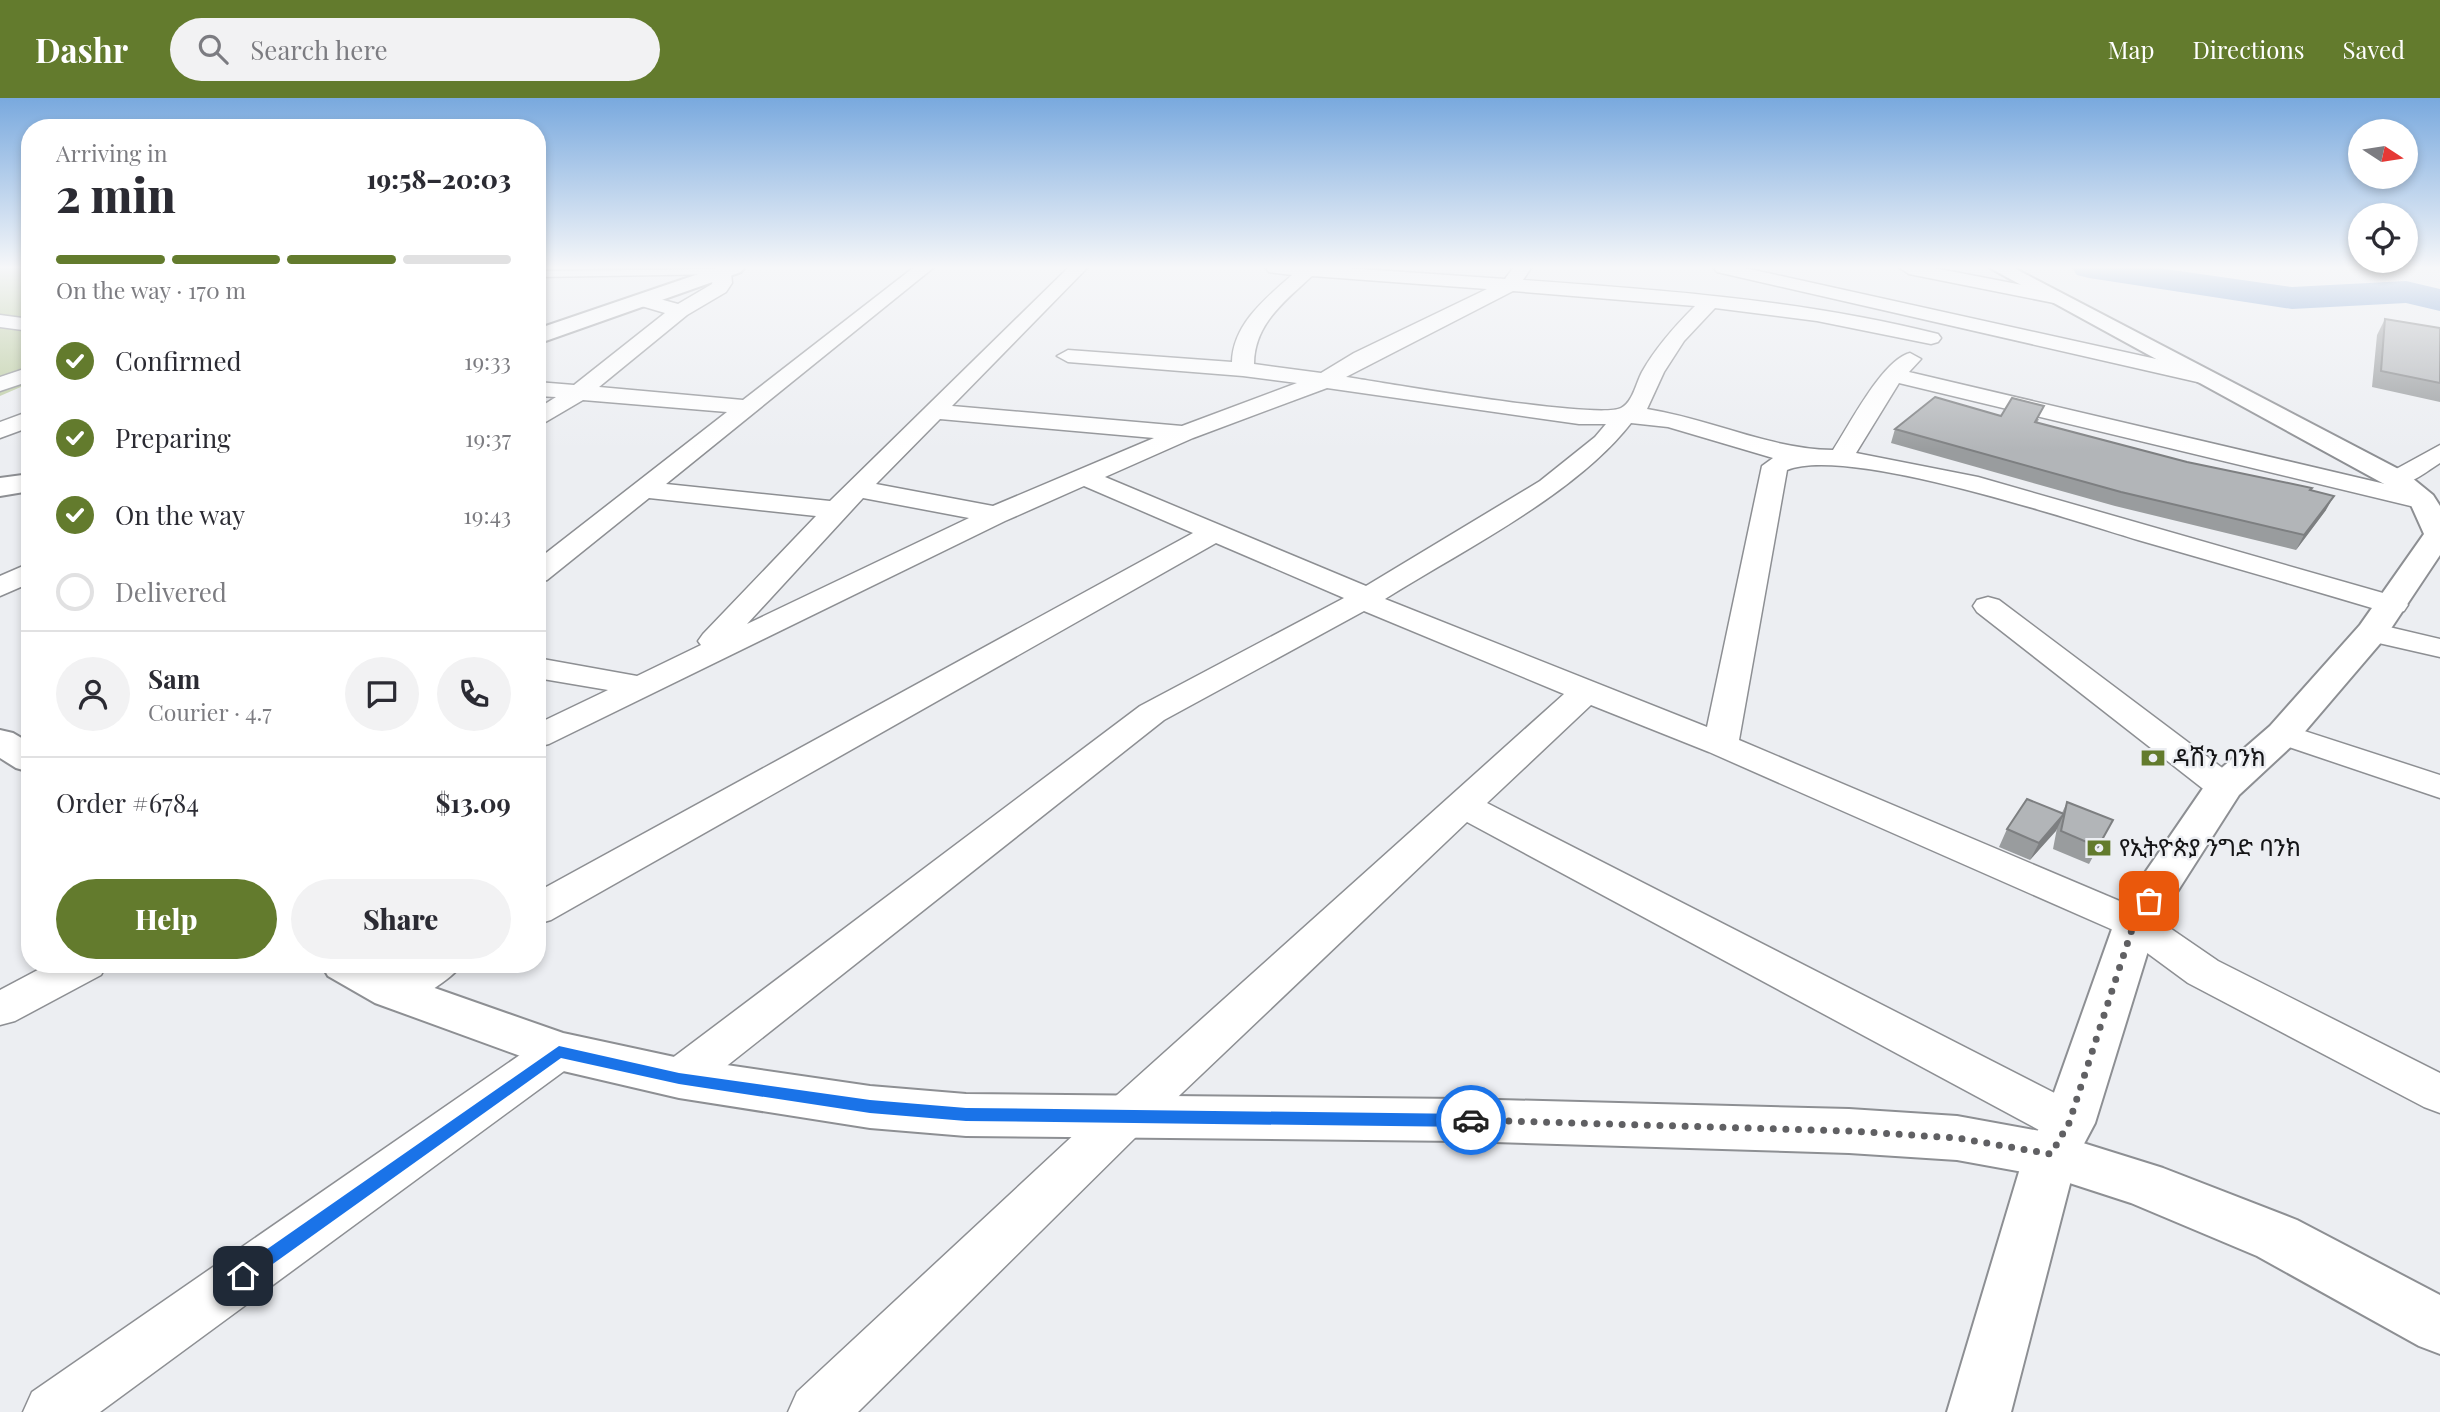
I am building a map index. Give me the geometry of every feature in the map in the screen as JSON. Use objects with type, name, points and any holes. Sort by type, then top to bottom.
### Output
[{"type":"street","points":[[546,414],[578,393],[657,329]]},
{"type":"street","points":[[546,567],[846,329]]},
{"type":"street","points":[[701,656],[836,510],[1017,329]]},
{"type":"street","points":[[1242,369],[1241,357],[1252,329]]},
{"type":"street","points":[[546,733],[996,515],[1185,433],[1322,382],[1416,329]]},
{"type":"street","points":[[679,1079],[1152,713],[1368,597],[1549,486],[1604,442],[1624,417],[1638,406],[1653,372],[1683,329]]},
{"type":"street","points":[[1841,458],[1893,375],[1938,329]]},
{"type":"street","points":[[1940,329],[2206,377]]},
{"type":"street","points":[[2117,329],[2206,377],[2424,512]]},
{"type":"street","points":[[1068,356],[1242,369],[1579,417],[1647,416],[1703,427],[1797,457],[1841,458],[1969,482],[2383,619],[2440,648]]},
{"type":"street","points":[[1893,375],[2424,512]]},
{"type":"street","points":[[0,384],[21,377]]},
{"type":"street","points":[[546,390],[748,407]]},
{"type":"street","points":[[934,412],[1185,433]]},
{"type":"street","points":[[0,431],[21,422]]},
{"type":"street","points":[[1979,1412],[2060,1139],[2134,923],[2224,787],[2283,734],[2383,619],[2424,512],[2440,452]]},
{"type":"street","points":[[1721,745],[1775,466],[1797,457]]},
{"type":"street","points":[[1086,478],[1217,531],[1368,597],[1376,607],[1721,745],[2134,923],[2203,972],[2440,1094]]},
{"type":"street","points":[[0,487],[21,484]]},
{"type":"street","points":[[859,489],[996,515]]},
{"type":"street","points":[[645,490],[836,510]]},
{"type":"street","points":[[546,905],[1217,531]]},
{"type":"street","points":[[0,587],[21,576]]},
{"type":"street","points":[[1988,607],[2224,787]]},
{"type":"street","points":[[546,670],[639,687]]},
{"type":"street","points":[[817,1412],[1124,1118],[1585,692]]},
{"type":"street","points":[[2283,734],[2440,787]]},
{"type":"street","points":[[1461,804],[2144,1184],[2277,1238],[2440,1326]]},
{"type":"street","points":[[0,1009],[69,973]]},
{"type":"street","points":[[360,973],[392,991],[559,1051],[679,1079],[884,1108],[966,1115],[1462,1120],[1849,1131],[1957,1138],[2060,1139]]},
{"type":"street","points":[[392,991],[424,973]]},
{"type":"street","points":[[52,1412],[559,1051]]},
{"type":"green space","points":[[0,329],[21,329],[21,387],[0,396]]},
{"type":"building","points":[[2384,329],[2440,329],[2440,383],[2381,371]]},
{"type":"building","points":[[1935,397],[2001,416],[2012,398],[2044,406],[2035,422],[2187,462],[2312,488],[2310,490],[2334,496],[2304,535],[2121,492],[1895,429]]},
{"type":"building","points":[[2027,799],[2064,814],[2039,843],[2007,829]]},
{"type":"building","points":[[2067,802],[2113,820],[2098,847],[2061,831]]},
{"type":"way so far","points":[[1471,1120],[1849,1131],[1957,1138],[2051,1154],[2069,1123],[2134,923],[2149,901]]},
{"type":"place","name":"ዳሽን ባንክ","points":[[2153,758]]},
{"type":"place","name":"የኢትዮጵያ ንግድ ባንክ","points":[[2099,848]]},
{"type":"route","points":[[243,1276],[559,1051],[679,1079],[870,1107],[966,1115],[1471,1120]]}]
